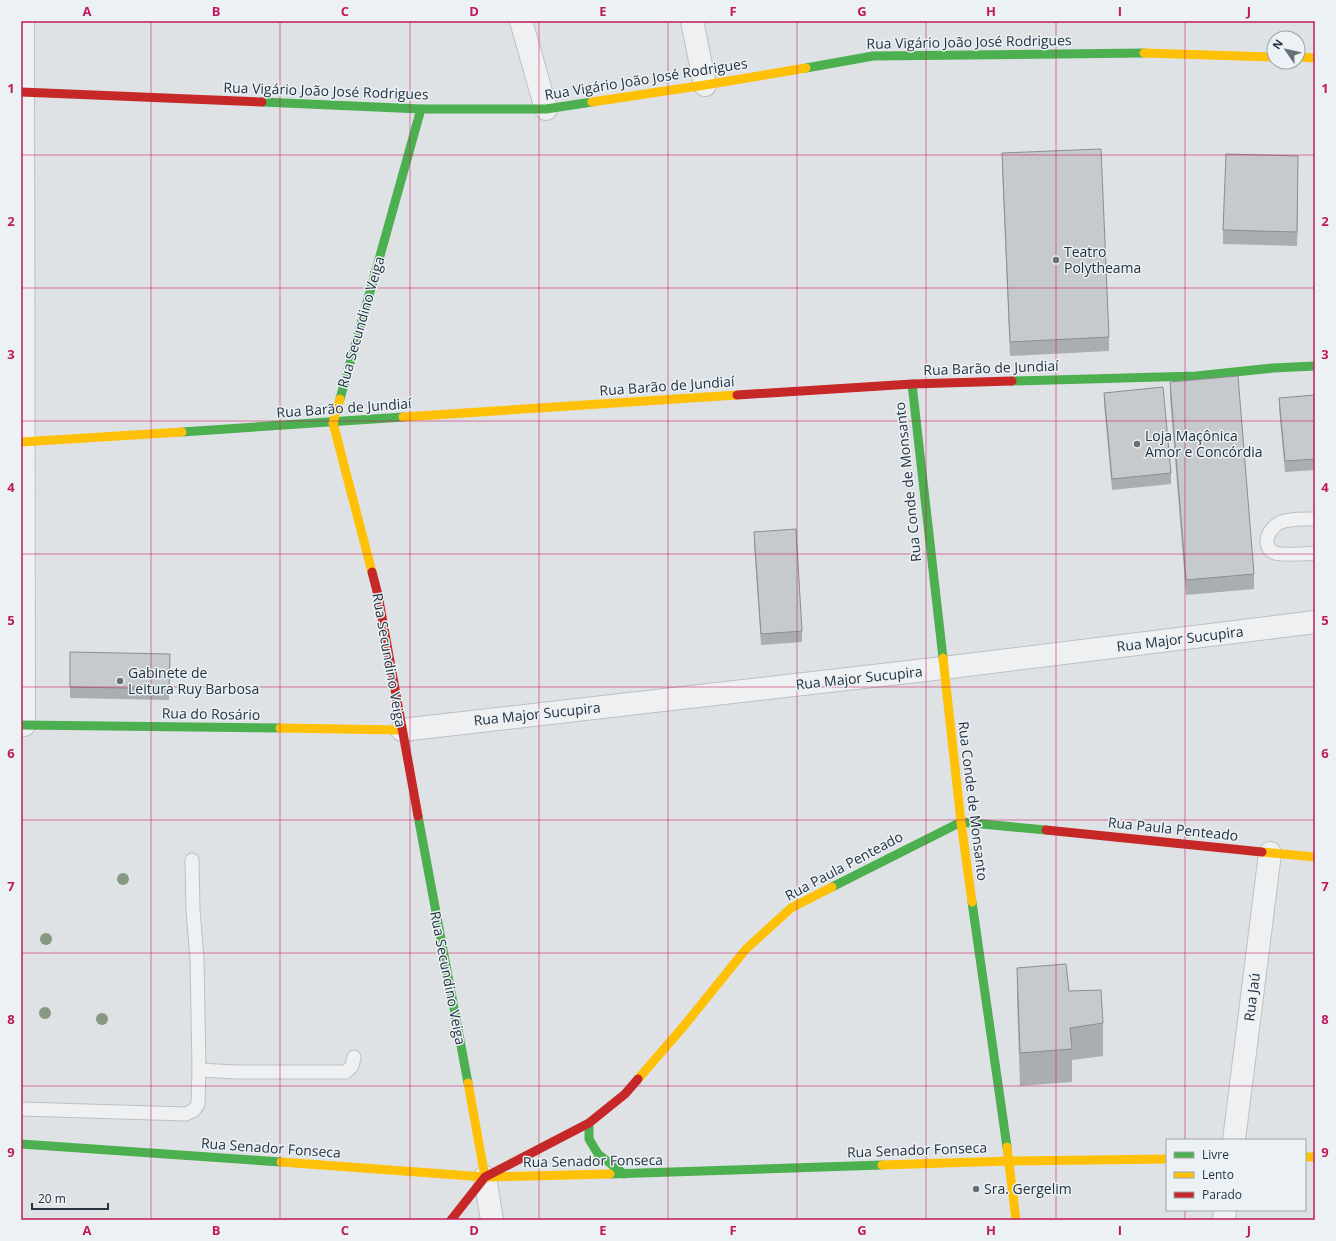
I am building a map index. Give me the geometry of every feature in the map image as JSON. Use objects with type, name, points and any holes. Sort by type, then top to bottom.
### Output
[{"type":"street","points":[[23,21],[23,725]]},
{"type":"street","points":[[521,21],[546,109]]},
{"type":"street","points":[[692,21],[705,85]]},
{"type":"street","name":"Rua Vigário João José Rodrigues","points":[[22,92],[421,109],[546,109],[705,85],[873,56],[1134,53],[1266,57]]},
{"type":"street","name":"Rua Secundino Veiga","points":[[421,109],[332,422],[378,595],[492,1220]]},
{"type":"street","name":"Rua Barão de Jundiaí","points":[[22,442],[912,384],[1196,376],[1273,368],[1315,366]]},
{"type":"street","name":"Rua Conde de Monsanto","points":[[912,384],[961,822],[1016,1220]]},
{"type":"street","name":"Rua Major Sucupira","points":[[402,730],[943,668],[1315,622]]},
{"type":"street","name":"Rua do Rosário","points":[[23,725],[402,730]]},
{"type":"street","name":"Rua Paula Penteado","points":[[485,1177],[589,1123],[625,1094],[683,1027],[746,949],[791,908],[961,822],[1315,857]]},
{"type":"street","name":"Rua Jaú","points":[[1234,1139],[1270,853]]},
{"type":"street","points":[[589,1123],[589,1139],[598,1154],[624,1174]]},
{"type":"street","name":"Rua Senador Fonseca","points":[[21,1144],[485,1177],[624,1174],[1009,1161],[1166,1159]]},
{"type":"street","points":[[451,1220],[485,1177]]},
{"type":"lane","points":[[1315,519],[1282,521],[1274,525],[1267,535],[1269,548],[1275,553],[1315,553]]},
{"type":"lane","points":[[21,1109],[186,1114],[194,1110],[198,1104],[199,1070],[197,960],[193,910],[192,860]]},
{"type":"lane","points":[[199,1070],[236,1072],[346,1072],[352,1066],[354,1056]]},
{"type":"building","name":"Teatro Polytheama","points":[[1101,149],[1109,337],[1010,342],[1002,153]]},
{"type":"building","points":[[1226,154],[1298,156],[1297,232],[1223,230]]},
{"type":"building","points":[[1238,376],[1254,574],[1186,580],[1170,382]]},
{"type":"building","name":"Loja Maçônica Amor e Concórdia","points":[[1163,387],[1171,473],[1112,479],[1104,393]]},
{"type":"building","points":[[1315,395],[1315,459],[1285,461],[1279,398]]},
{"type":"building","points":[[796,529],[802,631],[761,634],[754,532]]},
{"type":"building","name":"Gabinete de Leitura Ruy Barbosa","points":[[70,652],[170,654],[169,689],[70,687]]},
{"type":"building","points":[[1066,964],[1069,991],[1101,990],[1103,1023],[1070,1028],[1072,1049],[1020,1053],[1017,968]]},
{"type":"traffic: fast","points":[[806,68],[873,56],[1144,53]]},
{"type":"traffic: fast","points":[[262,102],[421,109],[546,109],[592,102]]},
{"type":"traffic: fast","points":[[340,399],[421,109]]},
{"type":"traffic: fast","points":[[1012,381],[1196,376],[1273,368],[1315,366]]},
{"type":"traffic: fast","points":[[912,384],[943,658]]},
{"type":"traffic: fast","points":[[182,432],[403,417]]},
{"type":"traffic: fast","points":[[21,725],[280,728]]},
{"type":"traffic: fast","points":[[418,816],[468,1083]]},
{"type":"traffic: fast","points":[[832,887],[961,822],[1046,830]]},
{"type":"traffic: fast","points":[[972,902],[1007,1147]]},
{"type":"traffic: fast","points":[[589,1123],[589,1139],[598,1154],[624,1174]]},
{"type":"traffic: fast","points":[[21,1144],[281,1162]]},
{"type":"traffic: fast","points":[[610,1174],[882,1165]]},
{"type":"traffic: slow","points":[[1144,53],[1266,57]]},
{"type":"traffic: slow","points":[[1306,57],[1315,58]]},
{"type":"traffic: slow","points":[[592,102],[806,68]]},
{"type":"traffic: slow","points":[[403,417],[737,395]]},
{"type":"traffic: slow","points":[[340,399],[333,423],[372,572]]},
{"type":"traffic: slow","points":[[21,442],[182,432]]},
{"type":"traffic: slow","points":[[943,658],[961,822],[972,902]]},
{"type":"traffic: slow","points":[[280,728],[402,730]]},
{"type":"traffic: slow","points":[[1262,852],[1315,857]]},
{"type":"traffic: slow","points":[[638,1079],[683,1027],[746,949],[791,908],[832,887]]},
{"type":"traffic: slow","points":[[468,1083],[485,1177]]},
{"type":"traffic: slow","points":[[1007,1147],[1016,1220]]},
{"type":"traffic: slow","points":[[1306,1157],[1315,1157]]},
{"type":"traffic: slow","points":[[882,1165],[1009,1161],[1166,1159]]},
{"type":"traffic: slow","points":[[281,1162],[485,1177],[610,1174]]},
{"type":"traffic: jam","points":[[21,92],[262,102]]},
{"type":"traffic: jam","points":[[737,395],[912,384],[1012,381]]},
{"type":"traffic: jam","points":[[372,572],[378,595],[418,816]]},
{"type":"traffic: jam","points":[[1046,830],[1262,852]]},
{"type":"traffic: jam","points":[[451,1220],[485,1177],[589,1123],[625,1094],[638,1079]]},
{"type":"place","name":"Teatro Polytheama","points":[[1056,260]]},
{"type":"place","name":"Loja Maçônica Amor e Concórdia","points":[[1137,444]]},
{"type":"place","name":"Gabinete de Leitura Ruy Barbosa","points":[[120,681]]},
{"type":"place","name":"Sra. Gergelim","points":[[976,1189]]}]
